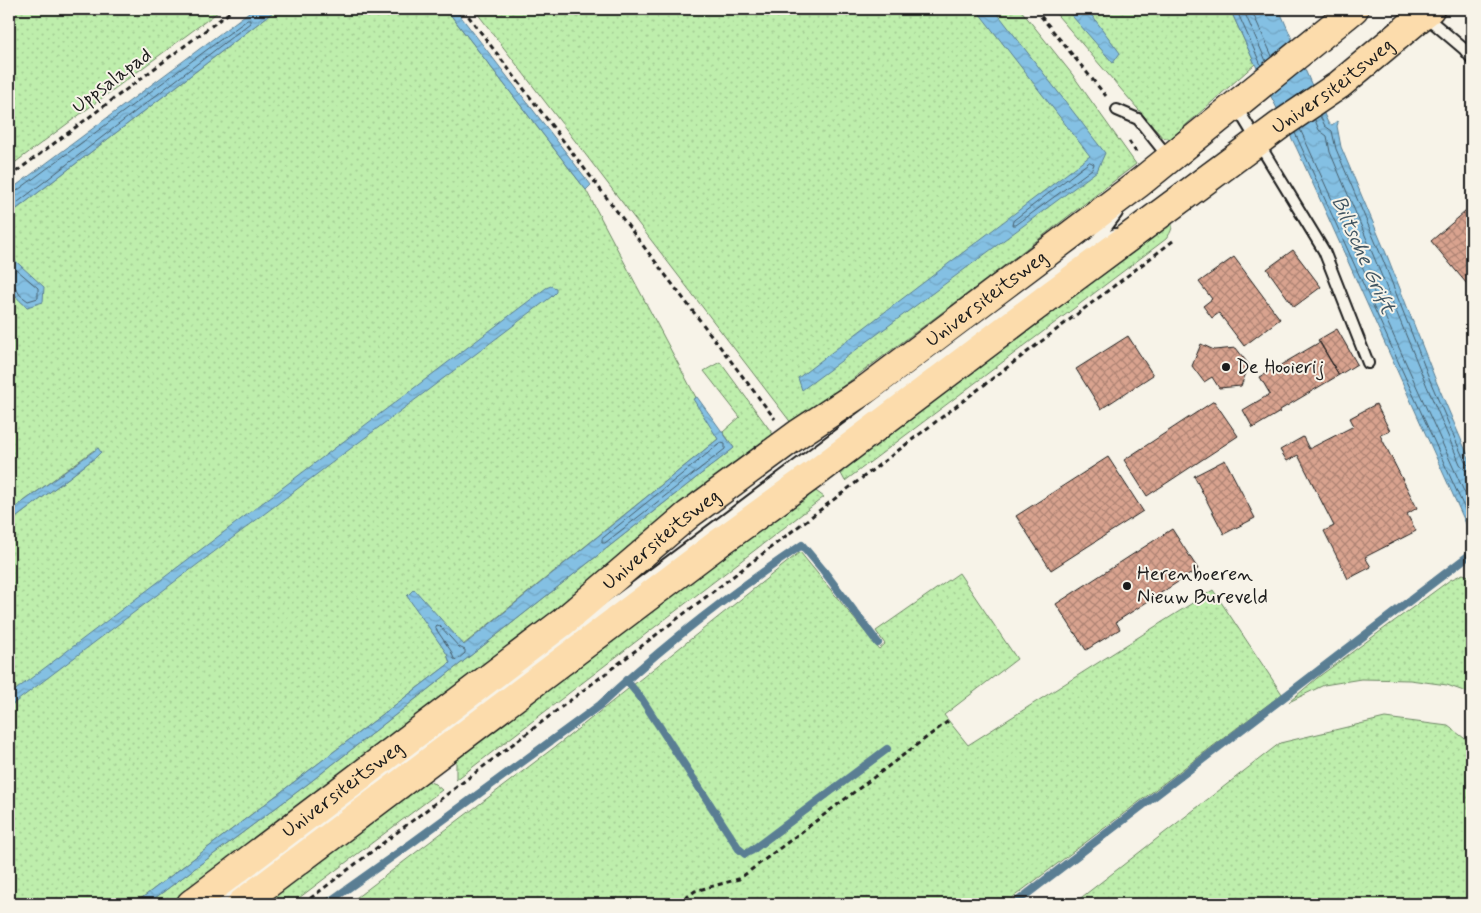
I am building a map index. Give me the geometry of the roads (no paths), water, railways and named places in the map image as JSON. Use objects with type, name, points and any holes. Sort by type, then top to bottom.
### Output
[{"type":"main road","name":"Universiteitsweg","points":[[191,904],[555,627],[688,515],[790,440],[868,388],[1138,184],[1354,9]]},
{"type":"main road","name":"Universiteitsweg","points":[[241,904],[719,543],[1280,125],[1338,85],[1424,11]]},
{"type":"lane","points":[[1424,11],[1472,59]]},
{"type":"lane","points":[[1236,105],[1324,251],[1368,363]]},
{"type":"lane","points":[[1118,110],[1138,119],[1169,159]]},
{"type":"lane","name":"Universiteitsweg","points":[[1094,243],[1138,184]]},
{"type":"lane","name":"Universiteitsweg","points":[[215,904],[1094,243],[1166,210]]},
{"type":"water","points":[[253,9],[277,9],[9,215],[9,191]]},
{"type":"water","points":[[446,9],[455,9],[591,185],[586,190]]},
{"type":"water","points":[[976,9],[994,9],[1105,153],[1097,171],[802,390],[798,378],[1090,156]]},
{"type":"water","points":[[1066,9],[1087,9],[1120,53],[1113,63]]},
{"type":"water","name":"Biltsche Grift","points":[[1230,9],[1279,9],[1328,123],[1332,125],[1337,121],[1338,123],[1341,147],[1472,465],[1472,557],[1467,526],[1297,149]]},
{"type":"water","points":[[9,255],[44,287],[43,302],[27,307],[15,295],[10,284]]},
{"type":"water","points":[[551,286],[556,288],[556,292],[551,297],[9,707],[9,695]]},
{"type":"water","points":[[697,397],[734,448],[309,783],[147,904],[134,904],[450,663],[447,654],[407,596],[414,589],[464,645],[718,439],[693,399]]},
{"type":"water","points":[[98,448],[101,452],[96,457],[9,523],[9,512]]},
{"type":"waterway","points":[[326,904],[600,705],[698,621],[802,545],[878,643]]},
{"type":"waterway","points":[[1014,904],[1472,553]]},
{"type":"waterway","points":[[626,680],[641,698],[739,849],[745,854],[887,749]]},
{"type":"place","name":"De Hooierij","points":[[1226,367]]},
{"type":"place","name":"Herenboeren Nieuw Bureveld","points":[[1127,586]]}]
